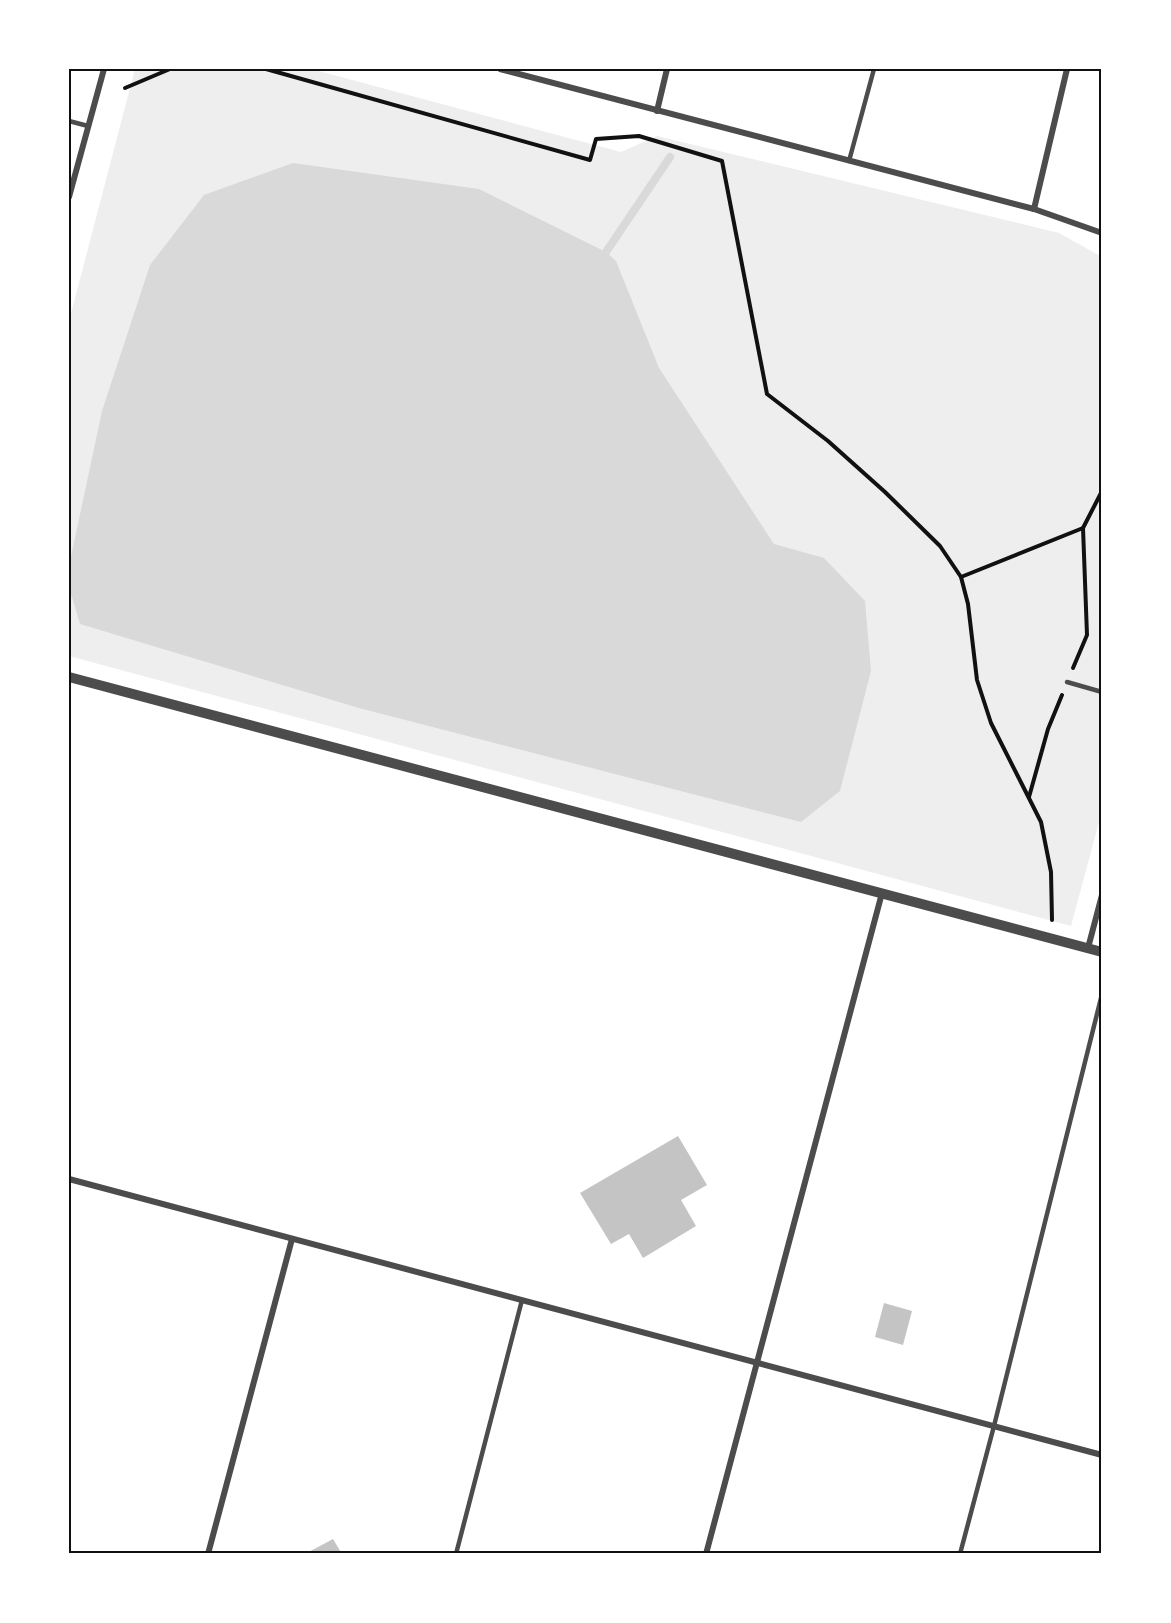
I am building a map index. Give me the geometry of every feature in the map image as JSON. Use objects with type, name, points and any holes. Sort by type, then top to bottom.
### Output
[{"type":"street","points":[[69,196],[104,69]]},
{"type":"street","points":[[500,69],[1034,209],[1102,233]]},
{"type":"street","points":[[657,111],[667,69]]},
{"type":"street","points":[[1034,209],[1067,69]]},
{"type":"street","points":[[69,677],[1102,952]]},
{"type":"street","points":[[706,1554],[882,893]]},
{"type":"street","points":[[1088,948],[1102,895]]},
{"type":"street","points":[[69,1179],[1102,1455]]},
{"type":"street","points":[[208,1554],[292,1239]]},
{"type":"lane","points":[[849,161],[874,69]]},
{"type":"lane","points":[[69,120],[88,126]]},
{"type":"lane","points":[[1067,682],[1102,692]]},
{"type":"lane","points":[[960,1554],[1102,994]]},
{"type":"lane","points":[[456,1554],[522,1300]]},
{"type":"path","points":[[124,88],[170,69]]},
{"type":"path","points":[[266,69],[590,160],[596,139],[639,136],[722,161],[767,394],[828,441],[885,492],[940,546],[962,577],[968,604],[977,680],[992,723],[1041,822],[1052,872],[1052,926]]},
{"type":"path","points":[[962,577],[1083,528],[1102,491]]},
{"type":"shaded area","points":[[135,69],[311,69],[621,152],[657,136],[1059,233],[1102,257],[1102,811],[1071,926],[69,656],[69,321]]},
{"type":"shaded area","points":[[293,163],[479,189],[606,252],[616,261],[659,368],[774,544],[824,558],[865,601],[871,671],[840,791],[801,822],[359,708],[80,624],[69,587],[69,566],[102,411],[150,265],[204,195]]},
{"type":"building","points":[[678,1136],[707,1185],[681,1200],[696,1226],[643,1258],[629,1234],[611,1244],[580,1193]]},
{"type":"building","points":[[884,1303],[912,1311],[903,1345],[875,1337]]},
{"type":"building","points":[[333,1539],[342,1554],[305,1554]]},
{"type":"waterway","points":[[606,252],[670,157]]}]
